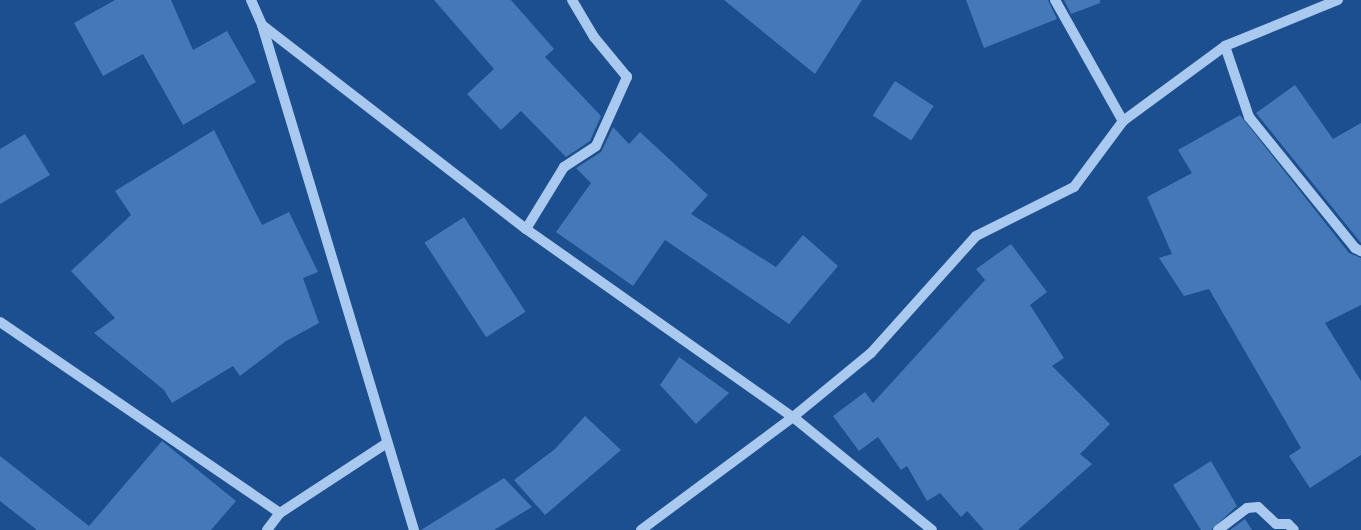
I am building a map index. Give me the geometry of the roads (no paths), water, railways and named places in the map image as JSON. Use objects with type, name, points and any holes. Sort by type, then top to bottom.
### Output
[{"type":"street","points":[[251,0],[262,25],[414,530]]},
{"type":"street","points":[[526,229],[564,167],[596,146],[627,77],[594,37],[572,0]]},
{"type":"street","points":[[1055,0],[1123,121]]},
{"type":"street","points":[[641,530],[793,417],[871,353],[976,236],[1074,186],[1123,121],[1225,46],[1338,0]]},
{"type":"street","points":[[262,25],[526,229],[793,417],[932,530]]},
{"type":"street","points":[[1225,46],[1249,117],[1355,248],[1361,250]]},
{"type":"street","points":[[0,322],[280,513]]},
{"type":"street","points":[[267,530],[280,513],[387,443]]},
{"type":"street","points":[[1218,530],[1247,508],[1258,507],[1276,524],[1288,524],[1294,530]]}]
